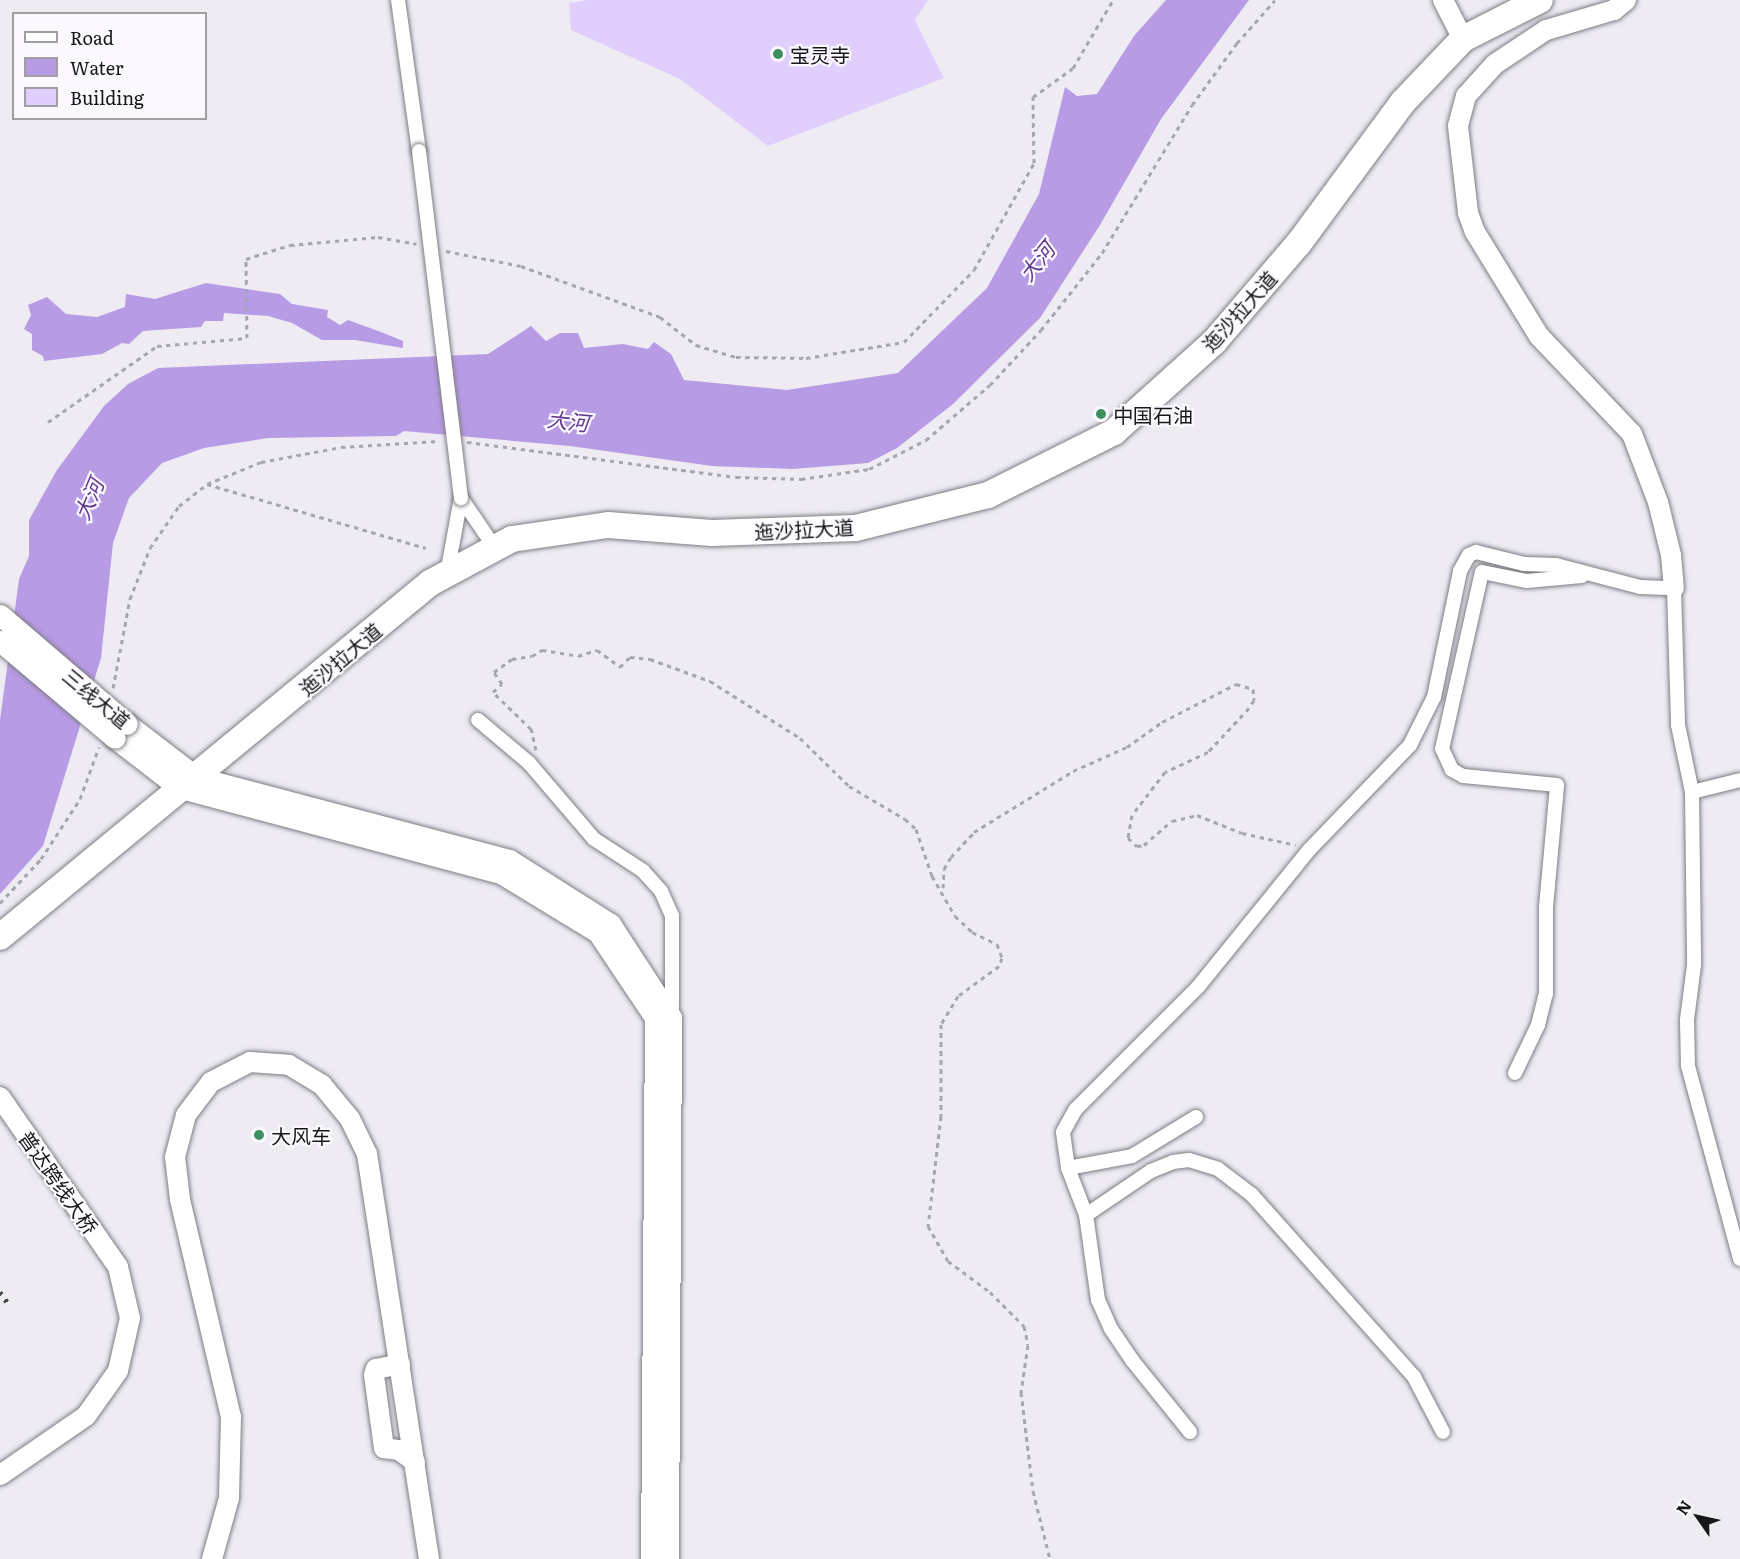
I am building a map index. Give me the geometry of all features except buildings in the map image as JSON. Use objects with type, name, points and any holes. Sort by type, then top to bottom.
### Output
[{"type":"highway","name":"迤沙拉大道","points":[[0,937],[430,583],[512,539],[608,525],[712,533],[856,528],[988,495],[1114,432],[1214,342],[1299,243],[1403,102],[1463,39],[1540,0]]},
{"type":"main road","name":"三线大道","points":[[0,615],[114,734]]},
{"type":"main road","name":"三线大道","points":[[0,641],[114,734],[189,783]]},
{"type":"street","points":[[398,0],[419,151],[461,498],[447,574]]},
{"type":"street","points":[[1443,0],[1463,39]]},
{"type":"street","points":[[1626,0],[1614,10],[1546,30],[1495,64],[1466,96],[1458,126],[1468,213],[1475,232],[1539,336],[1632,434],[1658,502],[1671,555],[1678,725],[1692,792],[1694,965],[1687,1020],[1688,1066],[1740,1259]]},
{"type":"street","points":[[461,498],[495,548]]},
{"type":"street","points":[[1190,1431],[1111,1329],[1098,1300],[1086,1215],[1068,1168],[1063,1132],[1076,1109],[1198,987],[1309,850],[1392,768],[1425,720],[1434,697],[1460,570],[1469,555],[1487,552],[1524,564],[1557,565],[1640,587],[1674,588]]},
{"type":"street","points":[[1515,1073],[1538,1025],[1546,994],[1546,907],[1557,785],[1463,776],[1445,761],[1444,734],[1482,572],[1527,580],[1593,574]]},
{"type":"street","points":[[478,720],[529,763],[594,839],[643,872],[662,891],[672,916],[669,1559]]},
{"type":"street","points":[[1692,792],[1740,780]]},
{"type":"street","points":[[189,783],[510,860],[611,924],[672,1018]]},
{"type":"street","points":[[189,783],[501,874],[598,933],[655,1018],[651,1559]]},
{"type":"street","points":[[212,1559],[229,1498],[231,1417],[180,1199],[175,1157],[186,1115],[211,1082],[250,1062],[289,1065],[322,1085],[350,1119],[367,1154],[432,1559]]},
{"type":"street","name":"普达跨线大桥","points":[[0,1097],[118,1267],[130,1318],[118,1371],[86,1416],[0,1474]]},
{"type":"street","points":[[1068,1168],[1132,1156],[1196,1117]]},
{"type":"street","points":[[1086,1215],[1151,1170],[1173,1162],[1196,1161],[1218,1169],[1252,1195],[1414,1377],[1443,1432]]},
{"type":"street","points":[[400,1364],[376,1369],[374,1375],[384,1448],[399,1450],[416,1466]]},
{"type":"path","points":[[444,250],[521,266],[660,317],[696,345],[736,357],[806,358],[904,342],[974,270],[1034,163],[1033,97],[1073,68],[1113,0]]},
{"type":"path","points":[[465,442],[724,476],[801,478],[869,469],[926,440],[990,386],[1041,330],[1102,254],[1192,105],[1237,43],[1275,0]]},
{"type":"path","points":[[48,422],[157,346],[247,338],[246,259],[290,245],[378,237],[422,246]]},
{"type":"path","points":[[111,697],[130,599],[150,548],[180,506],[207,484],[261,462],[341,447],[441,441]]},
{"type":"path","points":[[207,484],[426,548]]},
{"type":"path","points":[[529,763],[536,754],[535,740],[524,720],[493,692],[502,684],[494,675],[496,669],[512,659],[549,649],[578,656],[597,650],[620,667],[630,657],[650,659],[719,685],[800,738],[849,786],[905,819],[916,829],[932,876],[943,890],[955,916],[972,932],[997,944],[1002,958],[992,974],[950,1005],[941,1024],[941,1116],[928,1226],[948,1261],[990,1292],[1024,1326],[1028,1345],[1021,1392],[1033,1491],[1050,1559]]},
{"type":"path","points":[[943,890],[944,869],[951,857],[974,832],[1073,771],[1127,747],[1162,722],[1236,684],[1253,689],[1254,700],[1250,708],[1208,752],[1166,772],[1132,815],[1128,838],[1137,846],[1144,845],[1172,821],[1197,815],[1242,833],[1309,850]]},
{"type":"path","points":[[0,903],[41,859],[80,799],[114,734]]},
{"type":"water","name":"大河","points":[[1166,0],[1249,0],[1161,119],[1100,225],[1040,318],[953,404],[897,448],[868,463],[793,469],[712,466],[570,446],[404,431],[396,436],[268,438],[204,448],[162,463],[129,498],[113,543],[101,658],[43,846],[0,894],[0,720],[19,579],[29,556],[29,520],[57,470],[104,406],[128,384],[158,368],[488,354],[531,326],[546,341],[560,333],[578,333],[584,348],[623,344],[648,349],[654,342],[671,354],[684,380],[787,390],[898,373],[987,288],[1039,194],[1065,87],[1077,96],[1097,94],[1134,36]]},
{"type":"water","points":[[206,283],[280,294],[292,304],[328,310],[327,317],[340,325],[348,320],[403,341],[403,348],[355,340],[322,340],[292,323],[268,316],[224,313],[223,321],[205,321],[201,327],[143,331],[129,344],[122,343],[102,354],[44,361],[43,356],[32,350],[32,334],[24,329],[31,315],[28,305],[47,297],[66,314],[97,317],[125,307],[126,294],[155,299]]},
{"type":"railway","points":[[0,1292],[8,1303]]},
{"type":"place","name":"宝灵寺","points":[[778,54]]},
{"type":"place","name":"中国石油","points":[[1101,414]]},
{"type":"place","name":"大风车","points":[[259,1135]]}]
